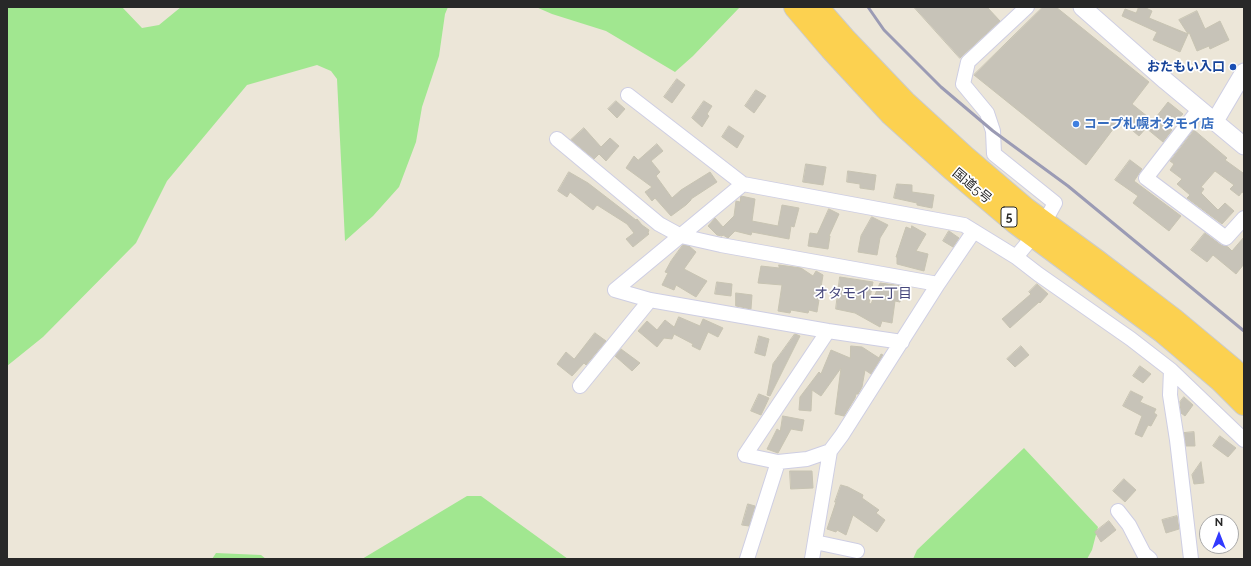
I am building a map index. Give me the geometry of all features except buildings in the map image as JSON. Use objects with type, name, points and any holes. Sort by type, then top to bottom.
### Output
[{"type":"highway","name":"国道5号","points":[[795,7],[831,49],[891,114],[952,169],[1016,223],[1039,229],[1097,261],[1173,319],[1244,380]]},
{"type":"highway","name":"国道5号","points":[[817,7],[844,38],[905,102],[964,156],[1026,209],[1039,229],[1220,380],[1244,404]]},
{"type":"street","points":[[1016,257],[1039,229],[1055,203],[994,154],[993,131],[987,112],[963,84],[968,62],[1026,7]]},
{"type":"street","points":[[1082,7],[1166,81],[1244,146]]},
{"type":"street","points":[[1215,121],[1244,72]]},
{"type":"street","points":[[628,95],[743,184],[964,225],[974,230],[1016,257],[1131,339],[1171,370],[1244,440]]},
{"type":"street","points":[[1200,108],[1146,178],[1226,238],[1244,218]]},
{"type":"street","points":[[558,140],[659,224],[681,236],[721,245],[938,284]]},
{"type":"street","points":[[743,184],[615,290],[650,300],[828,331],[902,342]]},
{"type":"street","points":[[812,559],[830,451],[842,435],[974,230]]},
{"type":"street","points":[[580,386],[650,300]]},
{"type":"street","points":[[828,331],[745,455],[778,462],[807,459],[830,451]]},
{"type":"street","points":[[1171,370],[1170,395],[1177,440],[1191,559]]},
{"type":"street","points":[[747,559],[778,462]]},
{"type":"street","points":[[1118,511],[1129,525],[1144,554],[1150,559]]},
{"type":"street","points":[[815,542],[857,551]]},
{"type":"green space","points":[[7,7],[122,7],[142,28],[159,25],[181,7],[448,7],[445,14],[439,56],[422,107],[416,142],[399,187],[373,216],[345,241],[337,79],[331,71],[317,65],[247,85],[167,181],[136,243],[43,337],[7,366]]},
{"type":"green space","points":[[536,7],[740,7],[693,56],[675,72],[606,31],[552,14]]},
{"type":"green space","points":[[1024,448],[1098,527],[1092,550],[1087,559],[913,559],[917,550]]},
{"type":"green space","points":[[467,496],[481,496],[568,559],[362,559]]},
{"type":"green space","points":[[216,553],[261,555],[266,559],[212,559]]},
{"type":"railway","points":[[868,7],[884,30],[941,87],[993,131],[1068,186],[1244,331]]},
{"type":"place","name":"おたもい入口","points":[[1233,67]]},
{"type":"place","name":"コープ札幌オタモイ店","points":[[1076,124]]},
{"type":"district","name":"オタモイ二丁目","points":[[863,294]]}]
